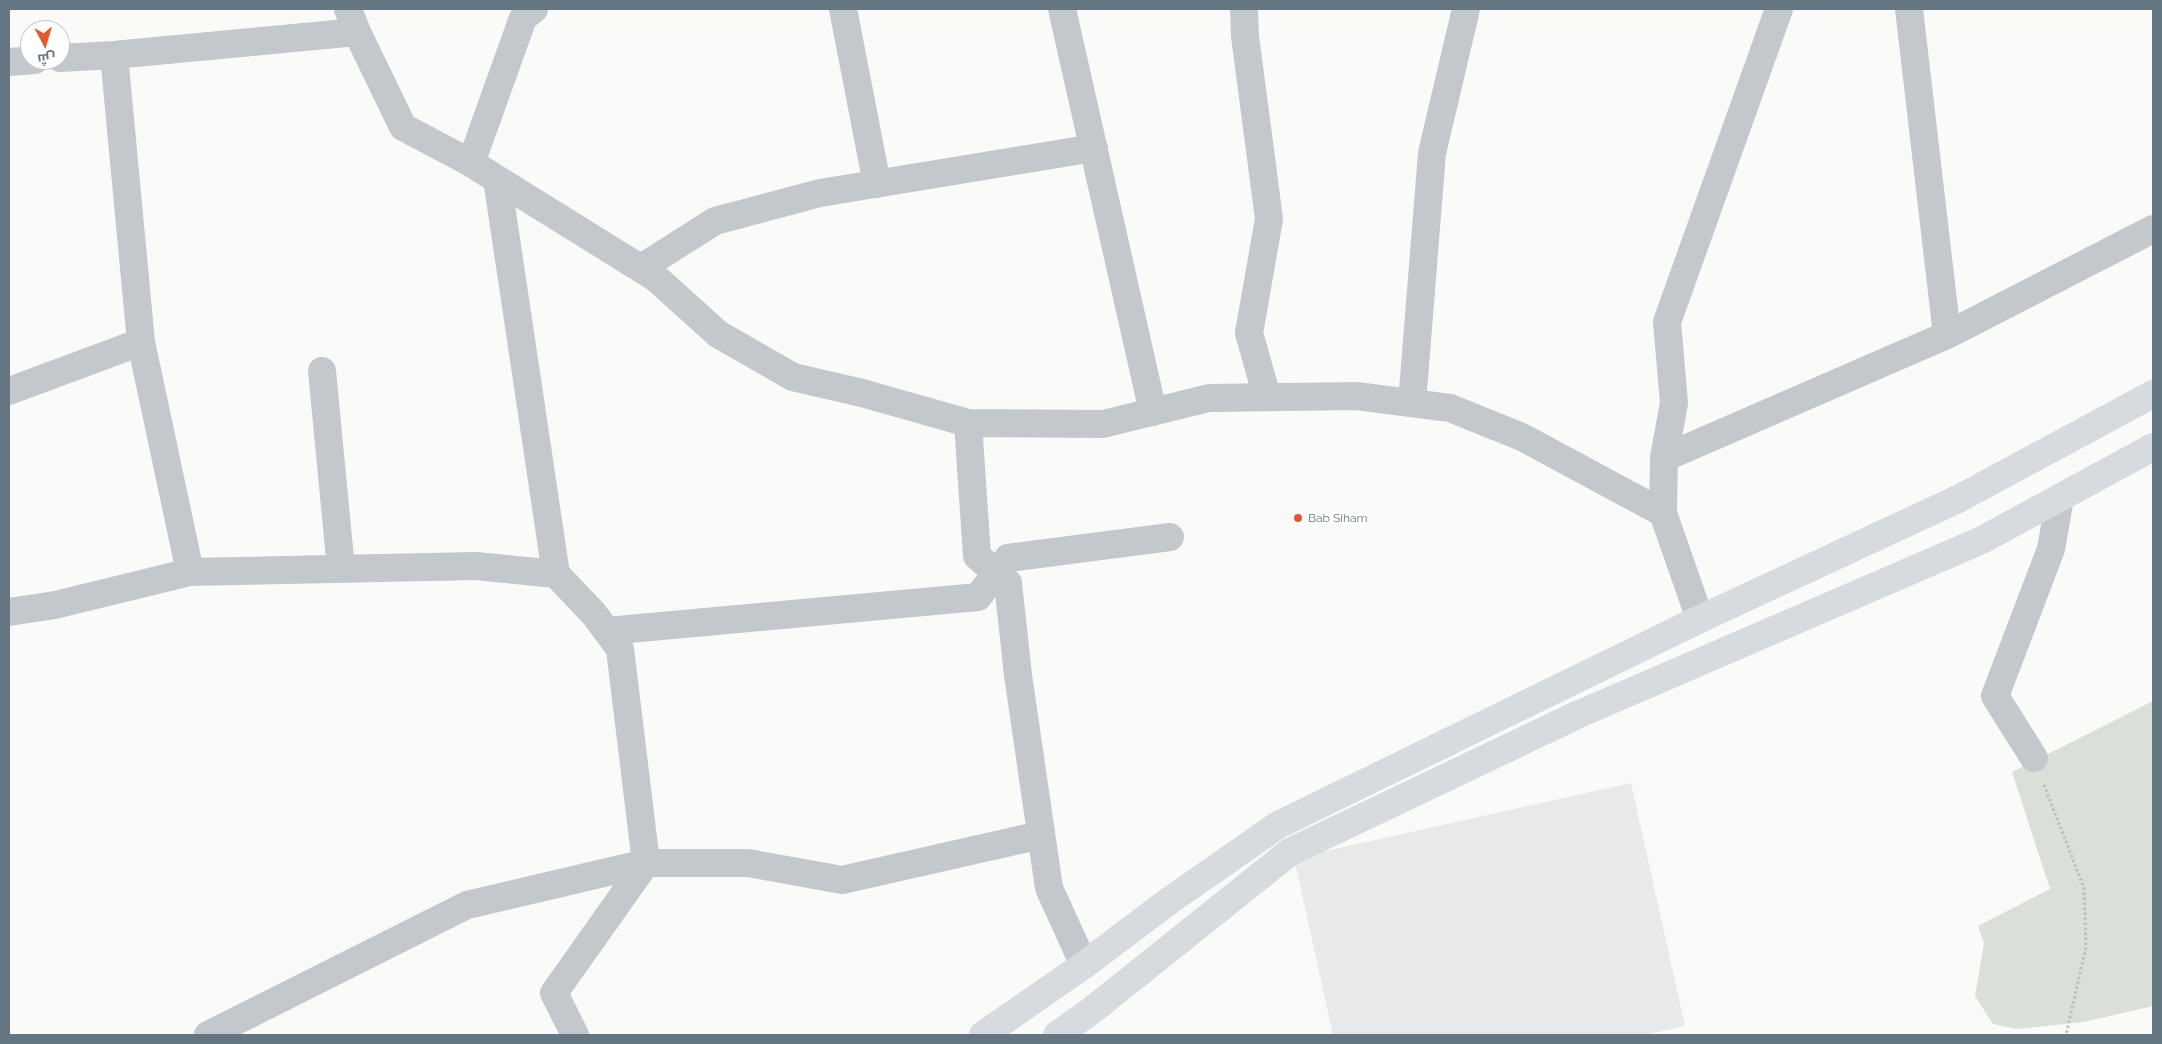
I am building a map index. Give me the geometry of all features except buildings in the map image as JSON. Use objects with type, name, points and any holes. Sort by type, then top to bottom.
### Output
[{"type":"main road","points":[[984,1035],[1084,965],[1169,901],[1278,825],[1700,619],[1958,499],[2153,394]]},
{"type":"main road","points":[[1057,1035],[1091,1011],[1290,852],[1576,715],[1982,540],[2153,447]]},
{"type":"street","points":[[471,163],[523,18],[534,9]]},
{"type":"street","points":[[843,9],[877,184]]},
{"type":"street","points":[[1062,9],[1153,412]]},
{"type":"street","points":[[1244,9],[1245,36],[1269,220],[1249,333],[1266,397]]},
{"type":"street","points":[[1412,403],[1432,153],[1466,9]]},
{"type":"street","points":[[1700,619],[1663,513],[1664,458],[1674,403],[1668,322],[1779,9]]},
{"type":"street","points":[[1909,9],[1946,335]]},
{"type":"street","points":[[70,57],[114,55],[352,20],[403,126],[498,179],[641,268],[656,278],[718,334],[793,377],[968,423],[1103,424],[1209,398],[1356,396],[1450,408],[1522,437],[1663,513]]},
{"type":"street","points":[[114,55],[141,342],[190,572]]},
{"type":"street","points":[[641,268],[715,221],[820,193],[1094,148]]},
{"type":"street","points":[[498,179],[556,574],[594,614],[620,649],[646,863],[554,993],[575,1035]]},
{"type":"street","points":[[1664,458],[1946,335],[2153,229]]},
{"type":"street","points":[[9,391],[141,342]]},
{"type":"street","points":[[322,371],[340,569]]},
{"type":"street","points":[[968,423],[977,556],[1008,583],[1018,675],[1049,888],[1084,965]]},
{"type":"street","points":[[2034,758],[1995,696],[2051,548],[2060,498]]},
{"type":"street","points":[[607,632],[978,597],[1008,558],[1170,537]]},
{"type":"street","points":[[9,612],[55,606],[190,572],[476,566],[556,574]]},
{"type":"street","points":[[208,1035],[467,905],[646,863],[748,863],[842,880],[1041,835]]},
{"type":"path","points":[[2034,758],[2084,888],[2086,947],[2066,1035]]},
{"type":"shaded area","points":[[2153,701],[2153,1006],[2084,1022],[2016,1029],[1993,1024],[1975,996],[1984,943],[1978,926],[2050,889],[2012,772]]},
{"type":"shaded area","points":[[1631,783],[1685,1026],[1644,1035],[1333,1035],[1294,858]]},
{"type":"place","name":"Bab Siham","points":[[1298,518]]}]
